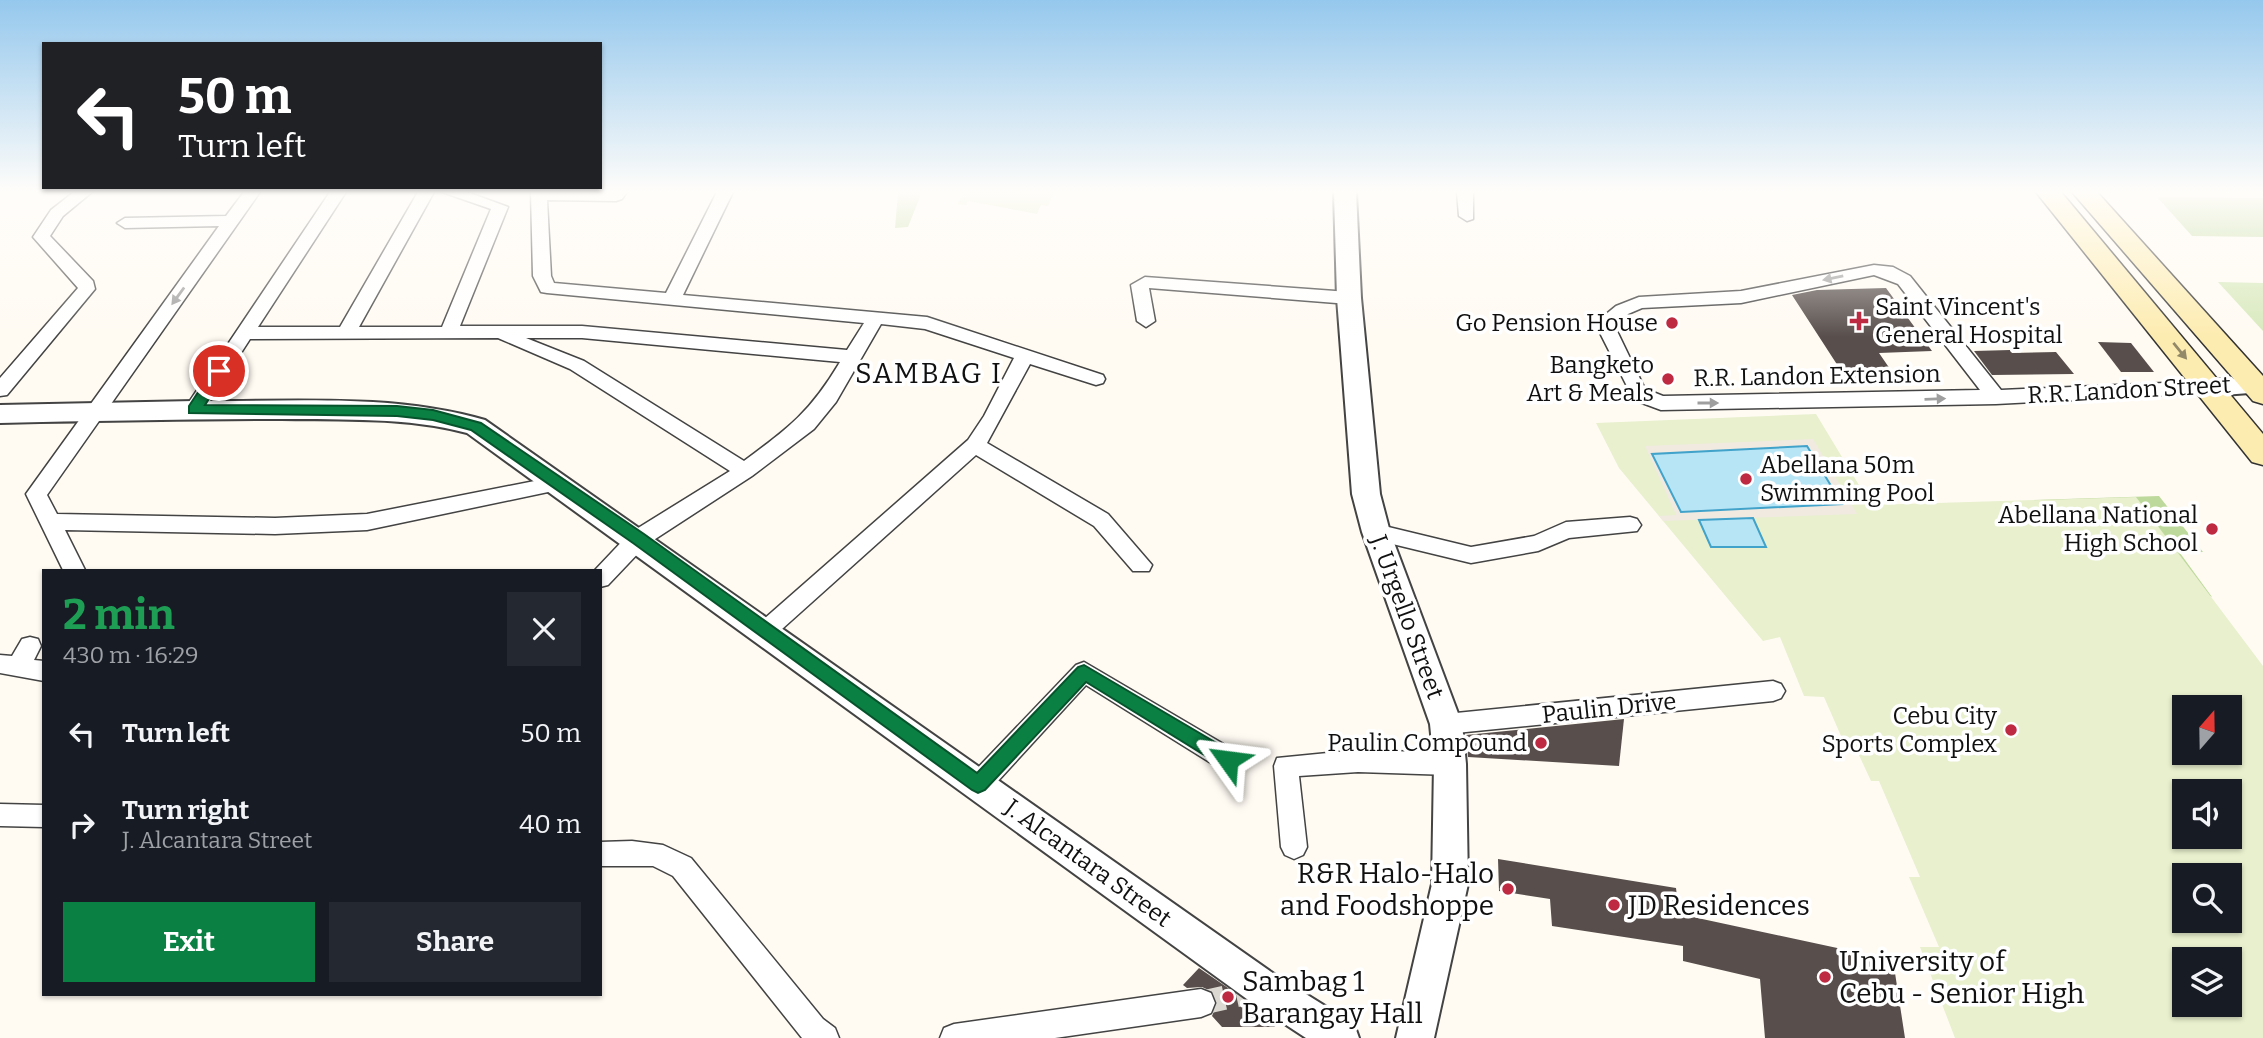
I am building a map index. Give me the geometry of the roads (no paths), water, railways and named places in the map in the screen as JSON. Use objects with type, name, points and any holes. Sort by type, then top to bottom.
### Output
[{"type":"main road","points":[[2088,240],[2263,453]]},
{"type":"main road","points":[[2128,240],[2260,387]]},
{"type":"street","points":[[0,390],[86,289],[87,285],[44,240]]},
{"type":"street","points":[[74,569],[36,494],[218,240]]},
{"type":"street","points":[[194,410],[306,240]]},
{"type":"street","points":[[346,332],[398,240]]},
{"type":"street","points":[[449,332],[486,240]]},
{"type":"street","points":[[540,240],[541,276],[547,288],[877,316],[951,329],[1096,379]]},
{"type":"street","points":[[672,299],[701,240]]},
{"type":"street","name":"J. Urgello Street","points":[[1347,240],[1349,298],[1360,398],[1366,494],[1376,532],[1446,724],[1450,764],[1450,884],[1415,1038]]},
{"type":"street","name":"R.R. Landon Extension","points":[[1874,270],[1887,271],[1904,280],[1996,397],[1800,403],[1661,402],[1641,395],[1607,329],[1611,319],[1628,306],[1741,297],[1874,270]]},
{"type":"street","points":[[1146,321],[1140,285],[1144,282],[1349,298]]},
{"type":"street","points":[[602,577],[638,539],[745,471],[807,424],[829,397],[877,316]]},
{"type":"street","points":[[490,332],[577,365],[745,471]]},
{"type":"street","points":[[245,333],[582,332],[852,358]]},
{"type":"street","points":[[764,632],[975,445],[993,418],[1024,356]]},
{"type":"street","name":"R.R. Landon Street","points":[[1996,397],[2260,387]]},
{"type":"street","name":"J. Alcantara Street","points":[[0,414],[194,410],[397,411],[433,415],[476,426],[560,483],[1264,989],[1340,1038]]},
{"type":"street","points":[[975,445],[1101,520],[1141,565]]},
{"type":"street","points":[[50,522],[275,526],[367,522],[560,483]]},
{"type":"street","points":[[1376,532],[1471,555],[1538,543],[1566,530],[1630,525]]},
{"type":"street","points":[[16,658],[42,670]]},
{"type":"street","points":[[978,785],[1084,672],[1228,760]]},
{"type":"street","name":"Paulin Drive","points":[[1446,724],[1773,691]]},
{"type":"street","points":[[1294,847],[1286,766],[1358,761],[1450,764]]},
{"type":"street","points":[[0,815],[42,816]]},
{"type":"street","points":[[602,854],[643,853],[669,857],[682,867],[813,1029],[825,1038]]},
{"type":"street","points":[[954,1038],[1201,1003]]},
{"type":"water","name":"Abellana 50m Swimming Pool","points":[[1807,446],[1842,504],[1681,512],[1652,454]]},
{"type":"water","points":[[1753,518],[1766,547],[1711,547],[1699,520]]},
{"type":"tunnel","points":[[1201,1003],[1264,989]]},
{"type":"place","name":"Saint Vincent's General Hospital","points":[[1859,321]]},
{"type":"place","name":"Go Pension House","points":[[1672,323]]},
{"type":"place","name":"Bangketo Art & Meals","points":[[1668,379]]},
{"type":"place","name":"Abellana 50m Swimming Pool","points":[[1746,479]]},
{"type":"place","name":"Abellana National High School","points":[[2212,529]]},
{"type":"place","name":"Cebu City Sports Complex","points":[[2011,730]]},
{"type":"place","name":"Paulin Compound","points":[[1541,743]]},
{"type":"place","name":"R&R Halo-Halo and Foodshoppe","points":[[1508,889]]},
{"type":"place","name":"JD Residences","points":[[1614,905]]},
{"type":"place","name":"University of Cebu - Senior High","points":[[1825,977]]},
{"type":"place","name":"Sambag 1 Barangay Hall","points":[[1228,997]]},
{"type":"district","name":"SAMBAG I","points":[[929,373]]}]
